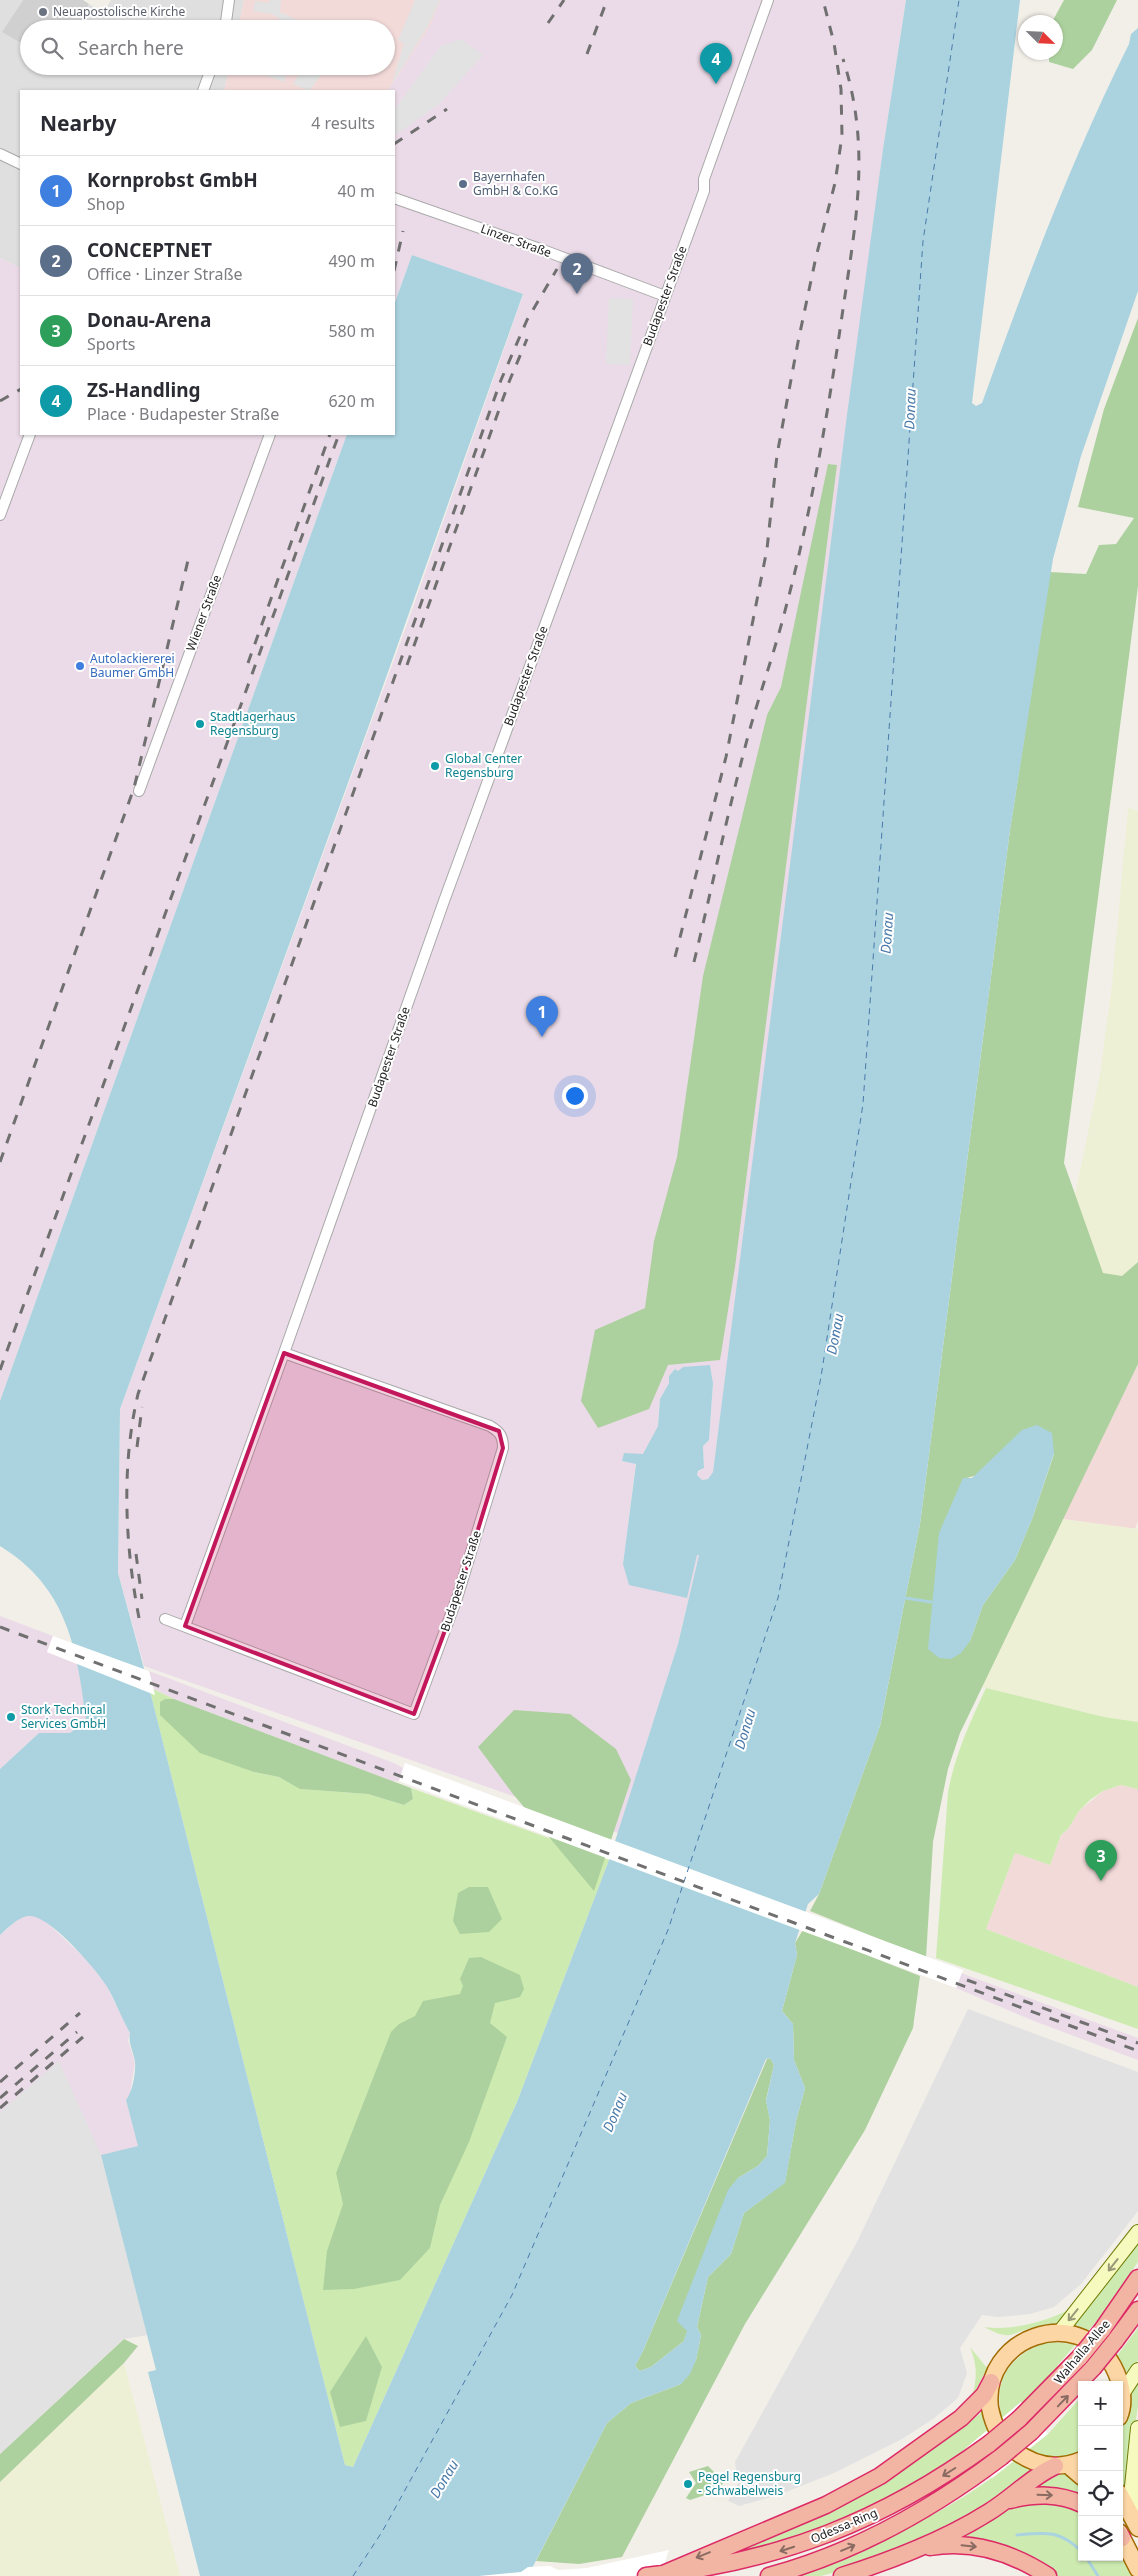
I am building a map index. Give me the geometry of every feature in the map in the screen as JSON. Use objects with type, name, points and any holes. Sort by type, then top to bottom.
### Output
[{"type":"highway","name":"Walhalla-Allee","points":[[1019,2419],[1080,2357],[1102,2330],[1138,2278]]},
{"type":"highway","name":"Walhalla-Allee","points":[[1031,2432],[1093,2368],[1138,2310]]},
{"type":"highway","points":[[663,2574],[826,2505],[880,2476],[961,2418],[984,2395],[991,2382]]},
{"type":"highway","name":"Odessa-Ring","points":[[646,2576],[703,2569],[760,2557],[847,2526],[924,2488],[989,2444],[1019,2419]]},
{"type":"highway","name":"Odessa-Ring","points":[[769,2576],[849,2548],[904,2521],[974,2478],[1031,2432]]},
{"type":"highway","points":[[842,2576],[921,2548],[966,2526],[1008,2500],[1042,2472],[1068,2464]]},
{"type":"highway","points":[[1008,2500],[1043,2495],[1057,2496],[1078,2503]]},
{"type":"highway","points":[[921,2548],[949,2545],[992,2550],[1021,2560],[1048,2576]]},
{"type":"main road","points":[[1059,2332],[1138,2232]]},
{"type":"main road","points":[[1078,2473],[1068,2464],[1038,2464],[1022,2457],[998,2433],[989,2400],[991,2382],[996,2370],[1008,2353],[1023,2341],[1040,2334],[1059,2332],[1078,2336],[1102,2352],[1109,2358],[1119,2381]]},
{"type":"main road","points":[[1123,2392],[1138,2370]]},
{"type":"main road","points":[[1138,2428],[1132,2496],[1138,2520]]},
{"type":"main road","points":[[1123,2500],[1138,2528]]},
{"type":"main road","points":[[1123,2541],[1138,2569]]},
{"type":"street","points":[[226,20],[229,0]]},
{"type":"street","name":"Budapester Straße","points":[[185,1626],[444,902],[664,296],[704,191],[704,179],[768,0]]},
{"type":"street","points":[[203,90],[209,75]]},
{"type":"street","points":[[0,154],[20,164]]},
{"type":"street","name":"Linzer Straße","points":[[395,198],[543,250],[664,296]]},
{"type":"street","points":[[0,515],[30,435]]},
{"type":"street","name":"Wiener Straße","points":[[139,792],[270,435]]},
{"type":"street","name":"Budapester Straße","points":[[165,1619],[414,1714],[457,1598],[503,1448],[503,1439],[499,1431],[490,1426],[284,1352]]},
{"type":"highlighted area","points":[[284,1353],[499,1431],[503,1448],[457,1598],[414,1714],[185,1626]]},
{"type":"shaded area","points":[[0,0],[23,0],[2,32],[20,43],[20,75],[228,75],[224,90],[20,90],[20,268],[0,258]]},
{"type":"shaded area","points":[[23,0],[83,0],[89,4],[81,20],[20,20],[20,43],[2,32]]},
{"type":"shaded area","points":[[111,0],[244,0],[240,20],[81,20],[89,4],[104,13]]},
{"type":"shaded area","points":[[244,0],[441,0],[429,28],[389,90],[224,90],[228,75],[395,75],[395,20],[240,20]]},
{"type":"shaded area","points":[[270,0],[281,0],[280,12],[297,20],[281,20],[272,14],[253,11],[255,1],[269,3]]},
{"type":"shaded area","points":[[415,0],[440,0],[428,26],[392,84],[404,43],[398,40]]},
{"type":"shaded area","points":[[441,0],[906,0],[883,149],[713,1472],[708,1479],[702,1480],[697,1475],[704,1468],[703,1446],[709,1440],[713,1383],[710,1365],[678,1371],[675,1369],[669,1376],[669,1383],[660,1399],[658,1426],[643,1455],[622,1461],[636,1463],[623,1564],[699,1555],[678,1644],[618,1833],[144,1666],[118,1573],[120,1409],[406,627],[523,295],[412,255],[395,302],[395,90],[389,90],[429,28]]},
{"type":"shaded area","points":[[461,39],[483,55],[438,105],[397,134],[395,132],[395,109],[441,46]]},
{"type":"shaded area","points":[[265,75],[286,75],[284,82]]},
{"type":"shaded area","points":[[298,75],[321,75],[310,90],[293,84]]},
{"type":"shaded area","points":[[0,258],[20,268],[20,435],[347,435],[0,1401]]},
{"type":"shaded area","points":[[609,298],[633,299],[630,365],[606,364]]},
{"type":"shaded area","points":[[1138,1364],[1138,1521],[1135,1529],[1062,1519]]},
{"type":"shaded area","points":[[0,1616],[53,1636],[47,1652],[79,1665],[86,1720],[70,1733],[39,1733],[0,1769]]},
{"type":"shaded area","points":[[149,1671],[394,1763],[403,1768],[399,1781],[392,1781],[174,1699],[154,1689]]},
{"type":"shaded area","points":[[1121,1785],[1138,1789],[1138,1987],[986,1929],[1015,1853],[1050,1865],[1061,1835],[1068,1829],[1079,1811],[1103,1791]]},
{"type":"shaded area","points":[[30,1915],[43,1919],[87,1960],[106,1985],[130,2033],[128,2040],[135,2062],[130,2094],[126,2100],[139,2146],[101,2156],[147,2335],[123,2339],[0,2454],[0,1935],[20,1918]]},
{"type":"shaded area","points":[[961,1973],[1138,2038],[1138,2060],[1034,2021],[956,1988]]},
{"type":"shaded area","points":[[968,2009],[1138,2072],[1138,2211],[1081,2284],[1054,2307],[1030,2314],[998,2317],[982,2315],[960,2348],[967,2373],[958,2398],[933,2419],[902,2439],[834,2473],[778,2495],[739,2506],[728,2501],[738,2484],[735,2462],[857,2242]]},
{"type":"shaded area","points":[[59,2061],[101,2155],[147,2335],[123,2339],[0,2454],[0,2112]]},
{"type":"green space","points":[[1064,0],[1117,0],[1092,50],[1073,69],[1049,62],[1049,60],[1063,60],[1063,15],[1056,15]]},
{"type":"green space","points":[[1138,318],[1138,586],[1064,1163],[1103,1273],[1122,1276],[1138,1262],[1138,1364],[960,1733],[948,1769],[933,1842],[926,1958],[810,1911],[819,1894],[880,1726],[920,1524],[1010,830],[1050,572],[1086,574],[1099,545],[1116,544],[1134,518],[1078,507],[1104,409]],"holes":[[[1054,1454],[1032,1519],[1015,1560],[983,1605],[970,1641],[963,1479]]]},
{"type":"green space","points":[[828,464],[837,465],[735,1267],[720,1360],[668,1365],[649,1409],[598,1428],[581,1401],[595,1330],[645,1308],[654,1241],[677,1157],[703,976],[767,715],[781,687]]},
{"type":"green space","points":[[1128,808],[1138,811],[1138,1262],[1122,1276],[1103,1274],[1075,1195],[1100,1074],[1112,985]]},
{"type":"green space","points":[[1062,1519],[1138,1529],[1138,1722],[1104,1717],[982,1687]]},
{"type":"green space","points":[[149,1687],[174,1699],[165,1699],[254,1772],[279,1777],[301,1789],[368,1794],[404,1805],[413,1799],[411,1788],[609,1860],[517,2102],[353,2467],[345,2465]]},
{"type":"green space","points":[[986,1688],[1104,1717],[1138,1722],[1138,1789],[1121,1785],[1103,1791],[1090,1800],[1079,1811],[1068,1829],[1061,1835],[1050,1865],[1015,1853],[986,1929],[1138,1987],[1138,2029],[936,1958],[948,1792],[959,1752]]},
{"type":"green space","points":[[165,1699],[174,1699],[411,1788],[413,1799],[404,1805],[368,1794],[300,1789],[279,1777],[254,1772],[200,1753],[160,1715],[160,1702]]},
{"type":"green space","points":[[514,1710],[570,1714],[616,1749],[631,1780],[594,1891],[513,1794],[478,1747]]},
{"type":"green space","points":[[469,1887],[488,1887],[502,1919],[489,1932],[460,1934],[453,1921],[458,1893]]},
{"type":"green space","points":[[803,1930],[920,1976],[913,2028],[865,2130],[745,2324],[622,2557],[579,2564],[536,2561],[607,2423],[631,2403],[681,2384],[696,2360],[701,2335],[697,2327],[708,2277],[731,2254],[744,2213],[785,2182],[796,2121],[805,2088],[794,2060],[793,2024],[782,2011],[797,1955],[795,1943]]},
{"type":"green space","points":[[481,1957],[520,1975],[524,1989],[520,1997],[495,2003],[490,2023],[507,2037],[469,2142],[440,2205],[430,2248],[400,2280],[354,2289],[323,2290],[327,2251],[343,2204],[336,2173],[391,2032],[399,2024],[415,2016],[423,2001],[460,1994],[463,1986],[460,1979],[469,1958]]},
{"type":"green space","points":[[770,2058],[774,2065],[766,2100],[770,2120],[767,2156],[758,2166],[738,2178],[684,2341],[651,2367],[640,2371],[635,2366],[767,2059]]},
{"type":"green space","points":[[1138,2243],[1138,2262],[1102,2315],[1088,2331],[1071,2326]]},
{"type":"green space","points":[[1075,2307],[1060,2324],[1039,2326],[1010,2335],[993,2332],[984,2327],[1007,2328],[1031,2324]]},
{"type":"green space","points":[[1138,2328],[1138,2360],[1126,2378],[1116,2357]]},
{"type":"green space","points":[[366,2336],[382,2367],[366,2421],[340,2427],[330,2392]]},
{"type":"green space","points":[[124,2339],[138,2346],[124,2363],[0,2482],[0,2454]]},
{"type":"green space","points":[[1047,2342],[1076,2344],[1057,2366],[1059,2368],[1023,2404],[1021,2402],[1002,2418],[1000,2392],[1002,2380],[1007,2370],[1023,2354]]},
{"type":"green space","points":[[970,2347],[987,2368],[971,2400],[976,2374]]},
{"type":"green space","points":[[124,2363],[180,2576],[0,2576],[0,2482]]},
{"type":"green space","points":[[1138,2378],[1138,2406],[1125,2492],[1123,2488],[1123,2426],[1127,2417],[1130,2393]]},
{"type":"green space","points":[[1078,2400],[1078,2458],[1060,2462],[1024,2453],[1048,2434]]},
{"type":"green space","points":[[988,2408],[992,2426],[940,2468],[898,2495],[848,2518],[796,2538],[716,2561],[820,2517],[878,2486]]},
{"type":"green space","points":[[1014,2461],[1037,2471],[971,2518],[861,2565],[821,2576],[790,2576],[907,2528],[962,2498]]},
{"type":"green space","points":[[708,2466],[724,2482],[717,2491],[690,2500],[686,2498],[696,2483],[689,2472]]},
{"type":"green space","points":[[1065,2474],[1077,2478],[1078,2499],[1026,2493],[1049,2476]]},
{"type":"green space","points":[[1052,2501],[1078,2509],[1078,2561],[1123,2561],[1123,2558],[1133,2576],[1056,2576],[944,2543],[1015,2506]]},
{"type":"water","name":"Donau","points":[[906,0],[1020,0],[972,403],[976,406],[982,403],[1069,176],[1129,44],[1131,34],[1138,28],[1138,291],[1081,456],[1053,559],[1010,830],[920,1524],[880,1726],[819,1894],[808,1904],[795,1943],[797,1955],[782,2011],[793,2024],[794,2060],[805,2088],[796,2121],[785,2183],[744,2213],[731,2254],[708,2277],[697,2327],[701,2335],[696,2360],[690,2374],[681,2384],[631,2403],[607,2423],[528,2576],[200,2576],[148,2372],[156,2370],[101,2155],[138,2146],[126,2100],[132,2086],[135,2070],[130,2033],[106,1985],[82,1955],[59,1932],[37,1917],[28,1916],[16,1921],[0,1935],[0,1769],[39,1733],[70,1733],[86,1720],[78,1668],[65,1621],[54,1600],[40,1580],[23,1562],[0,1546],[0,1401],[347,435],[395,435],[395,302],[412,255],[523,294],[368,728],[120,1409],[118,1573],[149,1687],[345,2465],[353,2467],[517,2102],[609,1860],[678,1644],[699,1555],[697,1555],[687,1598],[629,1585],[623,1564],[636,1464],[622,1461],[624,1453],[643,1454],[658,1426],[660,1399],[669,1383],[669,1376],[675,1369],[678,1371],[683,1367],[710,1365],[713,1383],[709,1440],[703,1446],[704,1468],[698,1471],[697,1475],[702,1480],[708,1479],[713,1472],[847,415],[883,149]],"holes":[[[770,2058],[774,2065],[766,2101],[770,2120],[767,2156],[758,2166],[738,2178],[728,2190],[677,2321],[687,2331],[684,2341],[651,2367],[640,2371],[635,2366],[766,2059]]]},
{"type":"water","points":[[1037,1425],[1052,1433],[1054,1453],[1032,1519],[1015,1560],[983,1605],[970,1641],[961,1653],[951,1659],[939,1658],[928,1649],[939,1533],[963,1478],[972,1478],[1022,1430]]},
{"type":"pier","points":[[53,1636],[149,1671],[155,1695],[47,1652]]},
{"type":"pier","points":[[405,1763],[963,1970],[956,1988],[399,1781]]},
{"type":"pier","points":[[1021,2402],[1048,2434],[992,2478],[966,2448]]},
{"type":"pier","points":[[669,2550],[660,2576],[479,2576],[521,2572],[528,2567],[550,2566],[558,2570],[587,2568]]},
{"type":"waterway","points":[[905,1598],[931,1602]]},
{"type":"waterway","points":[[1017,2535],[1052,2534],[1067,2540],[1078,2548]]},
{"type":"waterway","points":[[1089,2561],[1098,2576]]},
{"type":"ferry route","points":[[353,2576],[382,2532],[512,2295],[668,1930],[778,1598],[821,1377],[863,1104],[923,241],[959,0]]},
{"type":"railway","points":[[548,23],[564,0]]},
{"type":"railway","points":[[587,54],[607,0]]},
{"type":"railway","points":[[675,957],[726,757],[767,549],[777,455],[798,342],[816,257],[835,183],[842,136],[841,89],[834,43],[823,0]]},
{"type":"railway","points":[[694,962],[741,764],[783,620],[796,567],[812,496],[831,388],[852,250],[858,187],[857,124],[852,92],[843,59]]},
{"type":"railway","points":[[395,143],[447,109]]},
{"type":"railway","points":[[395,267],[403,231]]},
{"type":"railway","points":[[139,1618],[134,1590],[127,1506],[129,1450],[138,1394],[501,380],[527,320],[557,269]]},
{"type":"railway","points":[[407,665],[509,382],[527,339]]},
{"type":"railway","points":[[0,401],[20,390]]},
{"type":"railway","points":[[248,663],[330,435]]},
{"type":"railway","points":[[0,1370],[339,435]]},
{"type":"railway","points":[[0,1162],[134,788],[189,556]]},
{"type":"railway","points":[[137,1447],[142,1407]]},
{"type":"railway","points":[[136,1554],[142,1599]]},
{"type":"railway","points":[[0,1627],[1138,2051]]},
{"type":"railway","points":[[967,1980],[1138,2043]]},
{"type":"railway","points":[[0,2082],[80,2013]]},
{"type":"railway","points":[[0,2098],[77,2032]]},
{"type":"railway","points":[[0,2108],[83,2037]]},
{"type":"place","name":"Neuapostolische Kirche","points":[[43,12]]},
{"type":"place","name":"ZS-Handling","points":[[716,84]]},
{"type":"place","name":"Bayernhafen GmbH & Co.KG","points":[[463,184]]},
{"type":"place","name":"CONCEPTNET","points":[[577,294]]},
{"type":"place","name":"Autolackiererei Baumer GmbH","points":[[80,666]]},
{"type":"place","name":"Stadtlagerhaus Regensburg","points":[[200,724]]},
{"type":"place","name":"Global Center Regensburg","points":[[435,766]]},
{"type":"place","name":"Kornprobst GmbH","points":[[542,1037]]},
{"type":"place","name":"Stork Technical Services GmbH","points":[[11,1717]]},
{"type":"place","name":"Donau-Arena","points":[[1101,1881]]},
{"type":"place","name":"Pegel Regensburg - Schwabelweis","points":[[688,2484]]}]
